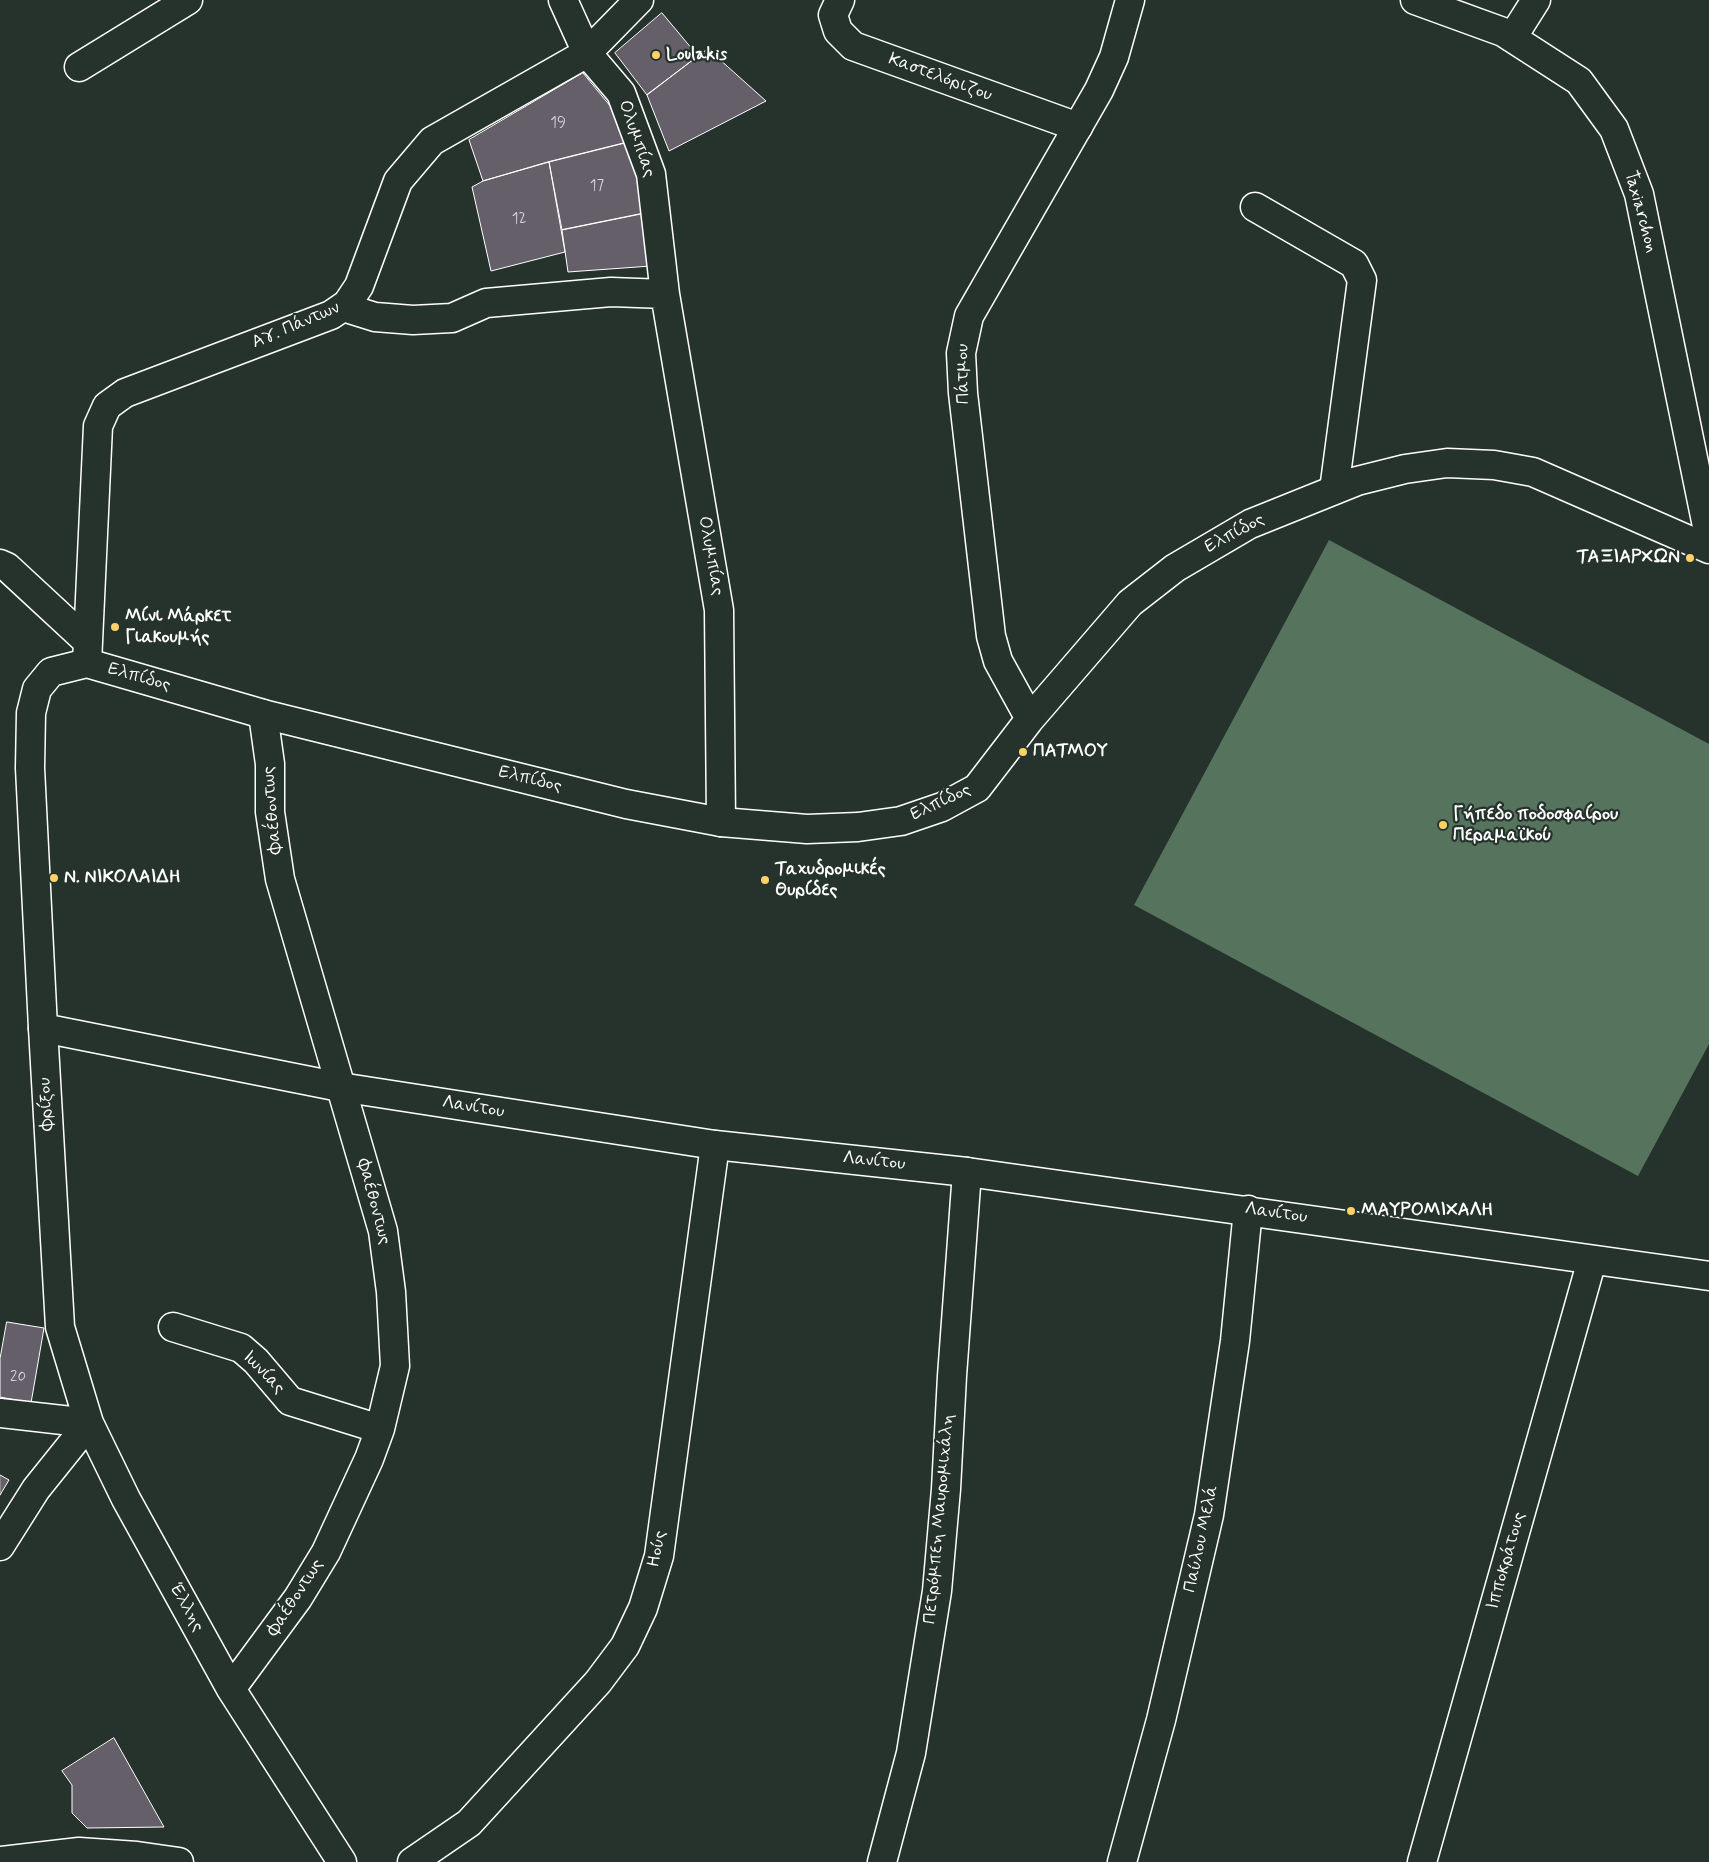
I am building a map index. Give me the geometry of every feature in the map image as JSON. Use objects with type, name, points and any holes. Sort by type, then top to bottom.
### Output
[{"type":"street","points":[[79,68],[188,0]]},
{"type":"street","name":"Ολυμπίας","points":[[563,0],[588,53],[621,93],[651,174],[665,294],[720,610],[721,822]]},
{"type":"street","name":"Αγ. Πάντων","points":[[87,653],[98,426],[108,406],[125,393],[331,315],[347,304],[359,286],[398,181],[432,141],[588,53],[639,0]]},
{"type":"street","name":"Καστελόριζου","points":[[840,0],[833,15],[838,31],[853,46],[1078,127]]},
{"type":"street","name":"Πάτμου","points":[[1030,719],[998,661],[992,636],[963,393],[961,354],[969,316],[1099,90],[1114,57],[1130,0]]},
{"type":"street","name":"Taxiarchon","points":[[1416,0],[1503,32],[1579,81],[1614,129],[1639,194],[1709,533]]},
{"type":"street","points":[[1512,38],[1536,0]]},
{"type":"street","points":[[1254,207],[1354,264],[1362,280],[1334,490]]},
{"type":"street","points":[[343,307],[375,316],[413,320],[452,318],[486,303],[611,292],[665,294]]},
{"type":"street","name":"Ελπίδος","points":[[87,653],[262,714],[626,804],[721,822],[807,829],[858,827],[901,821],[942,807],[977,788],[1030,719],[1130,604],[1175,568],[1250,524],[1357,481],[1405,469],[1447,463],[1504,467],[1533,472],[1709,549]]},
{"type":"street","points":[[0,564],[7,567],[87,653]]},
{"type":"street","name":"Φρίξου","points":[[87,653],[51,672],[37,689],[30,713],[30,768],[60,1327],[89,1423]]},
{"type":"street","name":"Φαέθοντως","points":[[232,1689],[298,1598],[326,1552],[369,1459],[380,1429],[395,1366],[391,1292],[383,1231],[280,879],[270,812],[270,764],[262,714]]},
{"type":"street","name":"Λανίτου","points":[[43,1028],[340,1087],[715,1145],[967,1172],[1709,1276]]},
{"type":"street","name":"Ηούς","points":[[412,1862],[470,1823],[541,1746],[598,1682],[625,1646],[643,1608],[659,1556],[715,1145]]},
{"type":"street","name":"Πετρόμπεη Μαυρομιχάλη","points":[[882,1862],[911,1753],[937,1592],[946,1489],[967,1172]]},
{"type":"street","name":"Παύλου Μελά","points":[[1122,1862],[1162,1720],[1209,1515],[1235,1341],[1248,1210]]},
{"type":"street","name":"Ιπποκράτους","points":[[1422,1862],[1592,1260]]},
{"type":"street","name":"Ιωνίας","points":[[173,1326],[241,1348],[256,1361],[290,1401],[380,1429]]},
{"type":"street","points":[[0,1412],[89,1423]]},
{"type":"street","points":[[0,1546],[36,1489],[89,1423]]},
{"type":"street","name":"Έλλης","points":[[89,1423],[126,1499],[232,1689],[342,1862]]},
{"type":"street","points":[[0,1861],[78,1852],[137,1856],[179,1862]]},
{"type":"green space","name":"Γήπεδο ποδοσφαίρου Περαμαϊκού","points":[[1329,540],[1709,744],[1709,1044],[1638,1176],[1134,905]]},
{"type":"building","name":"Loulakis","points":[[662,13],[698,56],[647,95],[615,53]]},
{"type":"building","points":[[708,49],[766,101],[669,151],[647,95]]},
{"type":"building","points":[[583,73],[611,107],[629,142],[483,181],[469,140]]},
{"type":"building","points":[[629,142],[646,213],[562,230],[549,162]]},
{"type":"building","points":[[549,162],[565,252],[491,271],[472,187],[483,181]]},
{"type":"building","points":[[646,213],[651,266],[568,272],[562,230]]},
{"type":"building","points":[[7,1322],[44,1328],[31,1403],[0,1397],[0,1359]]},
{"type":"building","points":[[0,1475],[9,1480],[0,1495]]},
{"type":"building","points":[[114,1738],[164,1827],[87,1828],[72,1813],[72,1785],[62,1771]]},
{"type":"place","name":"Loulakis","points":[[656,55]]},
{"type":"place","name":"ΤΑΞΙΑΡΧΩΝ","points":[[1690,558]]},
{"type":"place","name":"Μίνι Μάρκετ Γιακουμής","points":[[115,627]]},
{"type":"place","name":"ΠΑΤΜΟΥ","points":[[1023,752]]},
{"type":"place","name":"Γήπεδο ποδοσφαίρου Περαμαϊκού","points":[[1443,825]]},
{"type":"place","name":"Ν. ΝΙΚΟΛΑΙΔΗ","points":[[54,878]]},
{"type":"place","name":"Ταχυδρομικές Θυρίδες","points":[[765,880]]},
{"type":"place","name":"ΜΑΥΡΟΜΙΧΑΛΗ","points":[[1351,1211]]}]
